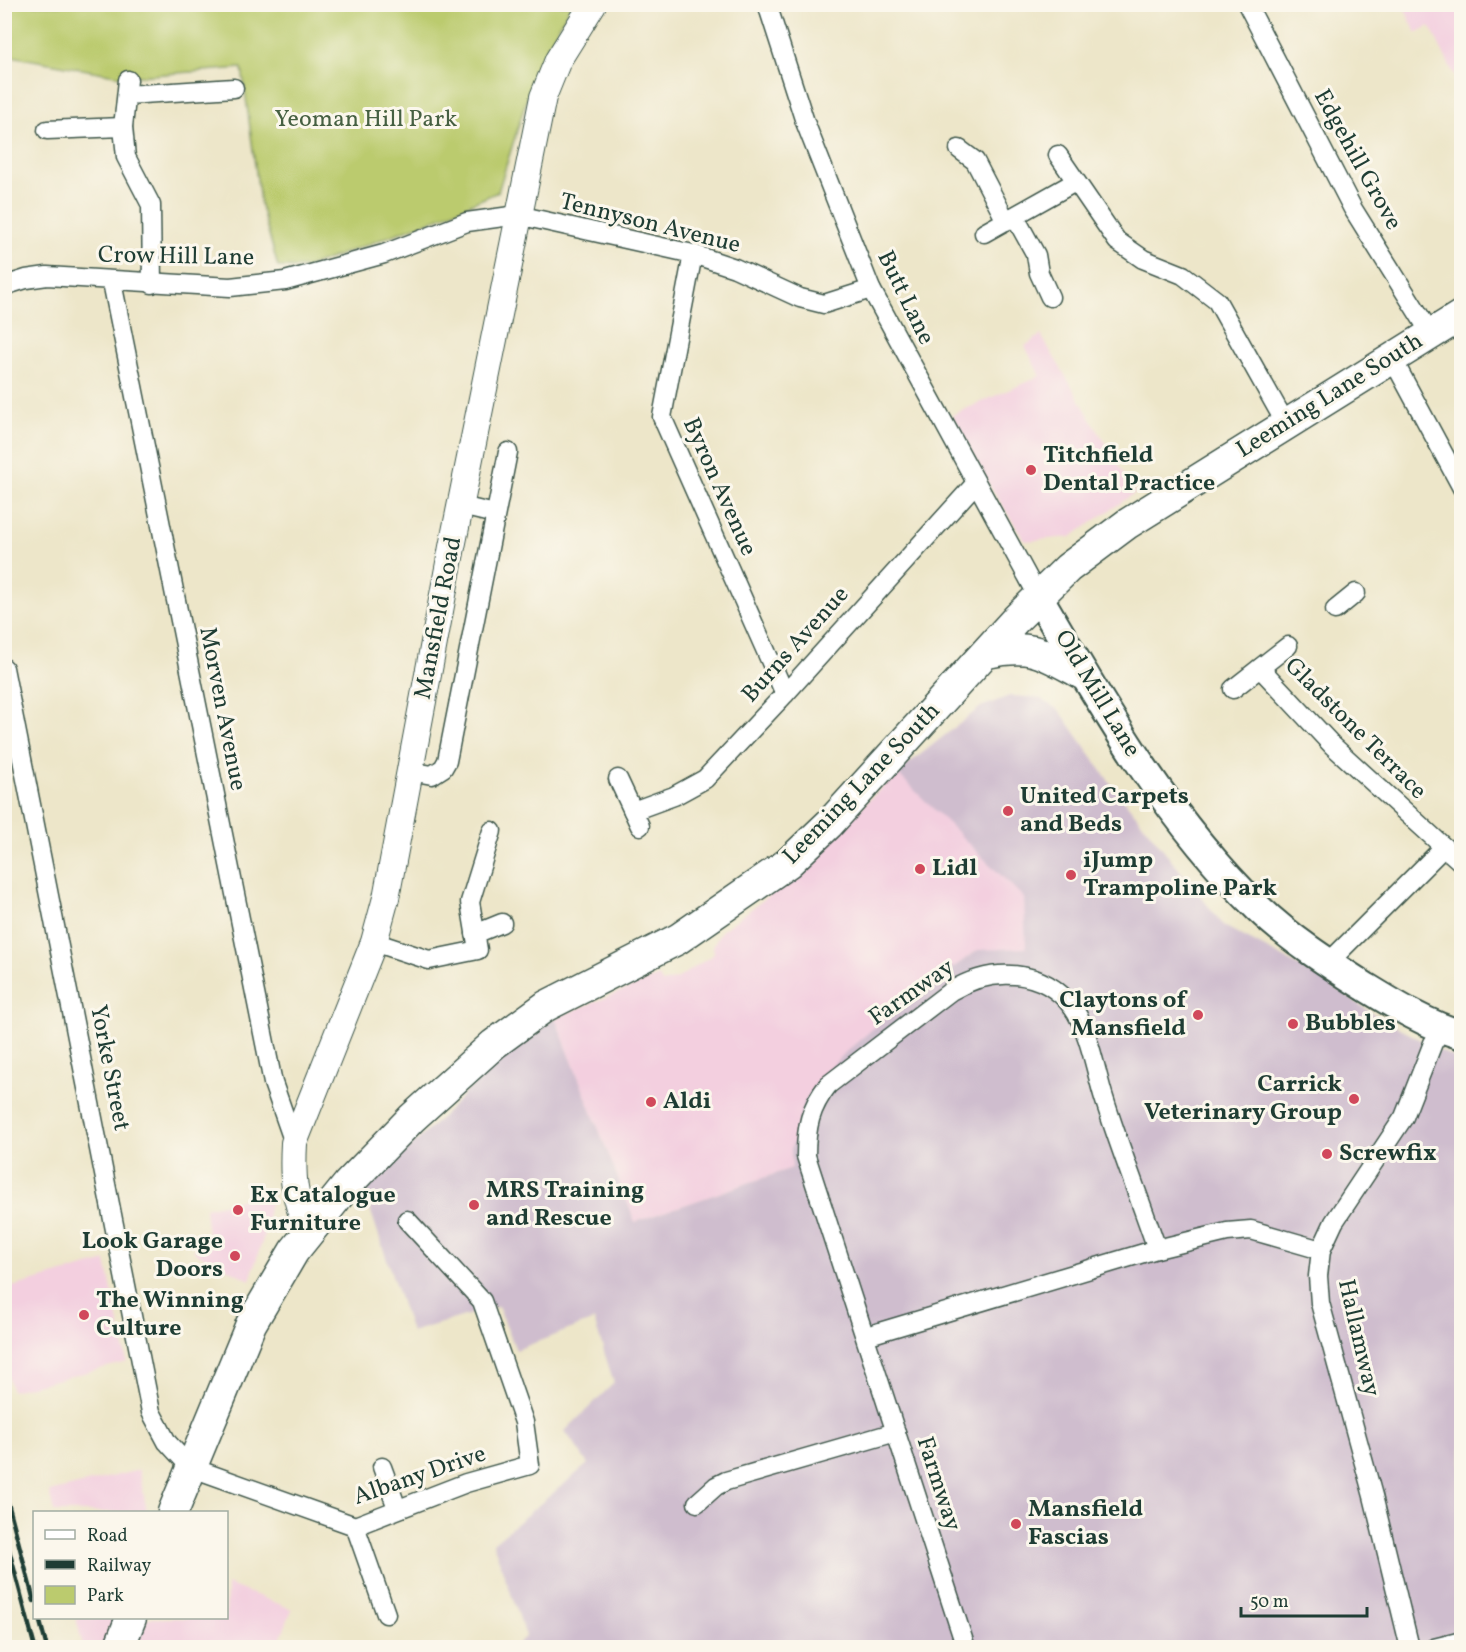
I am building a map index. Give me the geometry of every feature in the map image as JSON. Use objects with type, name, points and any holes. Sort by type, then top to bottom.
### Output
[{"type":"highway","name":"Leeming Lane South","points":[[173,1511],[251,1324],[308,1232],[348,1184],[412,1118],[494,1044],[546,1006],[678,939],[788,863],[837,815],[1059,575],[1126,524],[1461,315]]},
{"type":"highway","points":[[987,653],[1011,648],[1031,649],[1082,674]]},
{"type":"highway","points":[[119,1647],[130,1619]]},
{"type":"main road","name":"Mansfield Road","points":[[308,1232],[295,1201],[292,1174],[294,1143],[374,942],[386,898],[518,215],[543,97],[558,60],[593,4]]},
{"type":"main road","name":"Old Mill Lane","points":[[1038,596],[1115,730],[1193,839],[1259,909],[1328,963],[1397,1006],[1452,1032]]},
{"type":"street","name":"Butt Lane","points":[[767,4],[805,122],[871,289],[975,484],[1038,596]]},
{"type":"street","name":"Edgehill Grove","points":[[1247,4],[1353,209],[1431,334]]},
{"type":"street","points":[[152,284],[151,205],[126,157],[123,127],[127,88],[234,88]]},
{"type":"street","points":[[47,130],[123,127]]},
{"type":"street","points":[[959,149],[975,161],[1010,219],[1036,255],[1039,273],[1050,297]]},
{"type":"street","points":[[1058,155],[1117,241],[1143,259],[1183,275],[1217,301],[1286,424]]},
{"type":"street","points":[[984,233],[1075,182]]},
{"type":"street","name":"Tennyson Avenue","points":[[518,215],[693,254],[735,268],[801,298],[824,303],[871,289]]},
{"type":"street","name":"Crow Hill Lane","points":[[4,286],[26,279],[47,276],[112,282],[230,287],[285,281],[384,254],[467,222],[518,215]]},
{"type":"street","name":"Byron Avenue","points":[[693,254],[662,417],[785,694]]},
{"type":"street","name":"Morven Avenue","points":[[112,282],[273,1083],[294,1143]]},
{"type":"street","points":[[1392,358],[1461,488]]},
{"type":"street","points":[[410,771],[432,775],[443,768],[447,761],[508,452]]},
{"type":"street","name":"Burns Avenue","points":[[618,779],[636,819],[705,779],[975,484]]},
{"type":"street","points":[[461,506],[495,514]]},
{"type":"street","points":[[1335,610],[1356,593]]},
{"type":"street","points":[[1233,689],[1288,646]]},
{"type":"street","name":"Yorke Street","points":[[4,668],[151,1412],[167,1442],[190,1467]]},
{"type":"street","name":"Gladstone Terrace","points":[[1260,668],[1333,746],[1461,863]]},
{"type":"street","points":[[374,942],[429,960],[478,950],[470,902],[492,831]]},
{"type":"street","points":[[1328,963],[1444,847]]},
{"type":"street","points":[[475,934],[502,923]]},
{"type":"street","name":"Farmway","points":[[966,1647],[806,1156],[809,1117],[816,1101],[828,1084],[970,979],[994,973],[1021,976],[1042,982],[1074,1009],[1093,1057],[1104,1098],[1157,1249]]},
{"type":"street","name":"Hallamway","points":[[1410,1647],[1373,1496],[1320,1303],[1318,1276],[1321,1250],[1334,1222],[1404,1117],[1433,1043],[1452,1032]]},
{"type":"street","name":"Albany Drive","points":[[190,1467],[355,1526],[466,1483],[530,1465],[524,1422],[482,1301],[407,1220]]},
{"type":"street","points":[[866,1336],[1157,1249],[1227,1232],[1251,1230],[1321,1250]]},
{"type":"street","points":[[698,1503],[716,1486],[726,1481],[896,1432]]},
{"type":"street","points":[[382,1467],[397,1508]]},
{"type":"street","points":[[355,1526],[386,1614]]},
{"type":"street","points":[[1434,1647],[1461,1641]]},
{"type":"shaded area","points":[[1403,5],[1461,5],[1461,89],[1430,26],[1416,33]]},
{"type":"shaded area","points":[[1041,335],[1135,493],[1071,537],[1025,541],[988,483],[952,415],[1040,376],[1025,346]]},
{"type":"shaded area","points":[[1010,696],[1039,698],[1060,711],[1108,780],[1224,926],[1196,952],[978,950],[954,967],[944,970],[791,1149],[792,1168],[635,1222],[555,1018],[659,976],[662,983],[677,979],[714,954],[713,946],[721,931],[770,895],[897,773],[981,707]]},
{"type":"shaded area","points":[[1010,696],[1039,698],[1060,711],[1108,780],[1224,926],[1314,974],[1369,1011],[1433,1047],[1455,1058],[1461,1058],[1461,1647],[514,1647],[526,1636],[493,1543],[588,1464],[565,1431],[614,1383],[594,1320],[516,1350],[498,1306],[411,1332],[364,1191],[442,1117],[503,1054],[555,1018],[635,1222],[792,1168],[791,1149],[803,1104],[819,1079],[848,1050],[944,969],[954,967],[978,950],[1026,948],[1024,898],[897,773],[981,707]]},
{"type":"shaded area","points":[[272,1192],[263,1239],[250,1280],[194,1252],[195,1241],[208,1239],[205,1208]]},
{"type":"shaded area","points":[[106,1261],[127,1362],[12,1391],[5,1365],[5,1289]]},
{"type":"shaded area","points":[[139,1470],[147,1511],[54,1511],[49,1492]]},
{"type":"shaded area","points":[[228,1584],[292,1609],[277,1648],[83,1647],[76,1619],[228,1619]]},
{"type":"green space","name":"Yeoman Hill Park","points":[[9,5],[571,5],[537,66],[498,192],[436,219],[305,268],[278,267],[260,202],[242,68],[126,77],[5,55]]},
{"type":"railway","points":[[4,1488],[33,1597]]},
{"type":"railway","points":[[4,1531],[35,1648]]},
{"type":"railway","points":[[39,1619],[47,1648]]},
{"type":"place","name":"Titchfield Dental Practice","points":[[1031,470]]},
{"type":"place","name":"United Carpets and Beds","points":[[1008,811]]},
{"type":"place","name":"Lidl","points":[[920,869]]},
{"type":"place","name":"iJump Trampoline Park","points":[[1071,875]]},
{"type":"place","name":"Claytons of Mansfield","points":[[1198,1015]]},
{"type":"place","name":"Bubbles","points":[[1293,1024]]},
{"type":"place","name":"Carrick Veterinary Group","points":[[1354,1099]]},
{"type":"place","name":"Aldi","points":[[651,1102]]},
{"type":"place","name":"Screwfix","points":[[1327,1154]]},
{"type":"place","name":"MRS Training and Rescue","points":[[474,1205]]},
{"type":"place","name":"Ex Catalogue Furniture","points":[[238,1210]]},
{"type":"place","name":"Look Garage Doors","points":[[235,1256]]},
{"type":"place","name":"The Winning Culture","points":[[84,1315]]},
{"type":"place","name":"Mansfield Fascias","points":[[1016,1524]]}]
